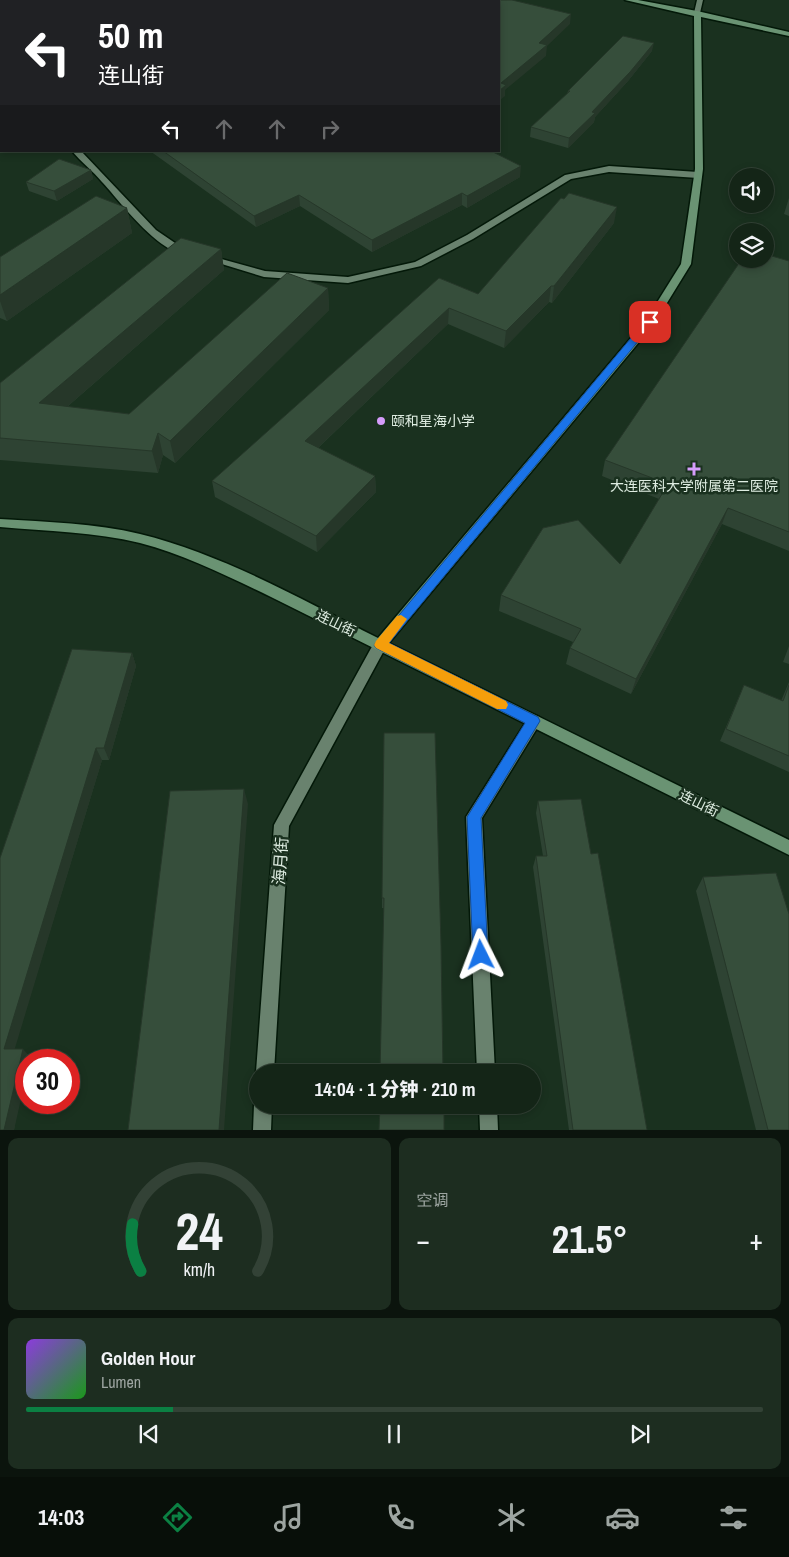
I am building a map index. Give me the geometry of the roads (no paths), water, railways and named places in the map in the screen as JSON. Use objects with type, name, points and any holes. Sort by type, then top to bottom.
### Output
[{"type":"street","points":[[628,0],[698,13],[789,34]]},
{"type":"street","points":[[380,645],[650,322],[686,264],[698,176],[698,13],[700,0]]},
{"type":"street","points":[[77,152],[107,182],[140,222],[179,250],[264,274],[348,280],[418,264],[470,236],[568,177],[609,169],[698,176]]},
{"type":"street","name":"连山街","points":[[0,523],[75,530],[140,539],[194,556],[380,645],[789,848]]},
{"type":"street","name":"海月街","points":[[266,1064],[282,825],[380,645]]},
{"type":"street","points":[[486,1064],[474,817],[534,721]]},
{"type":"street","points":[[262,1130],[263,1114]]},
{"type":"street","points":[[488,1114],[489,1130]]},
{"type":"place","name":"颐和星海小学","points":[[381,421]]},
{"type":"place","name":"大连医科大学附属第二医院","points":[[694,469]]}]
